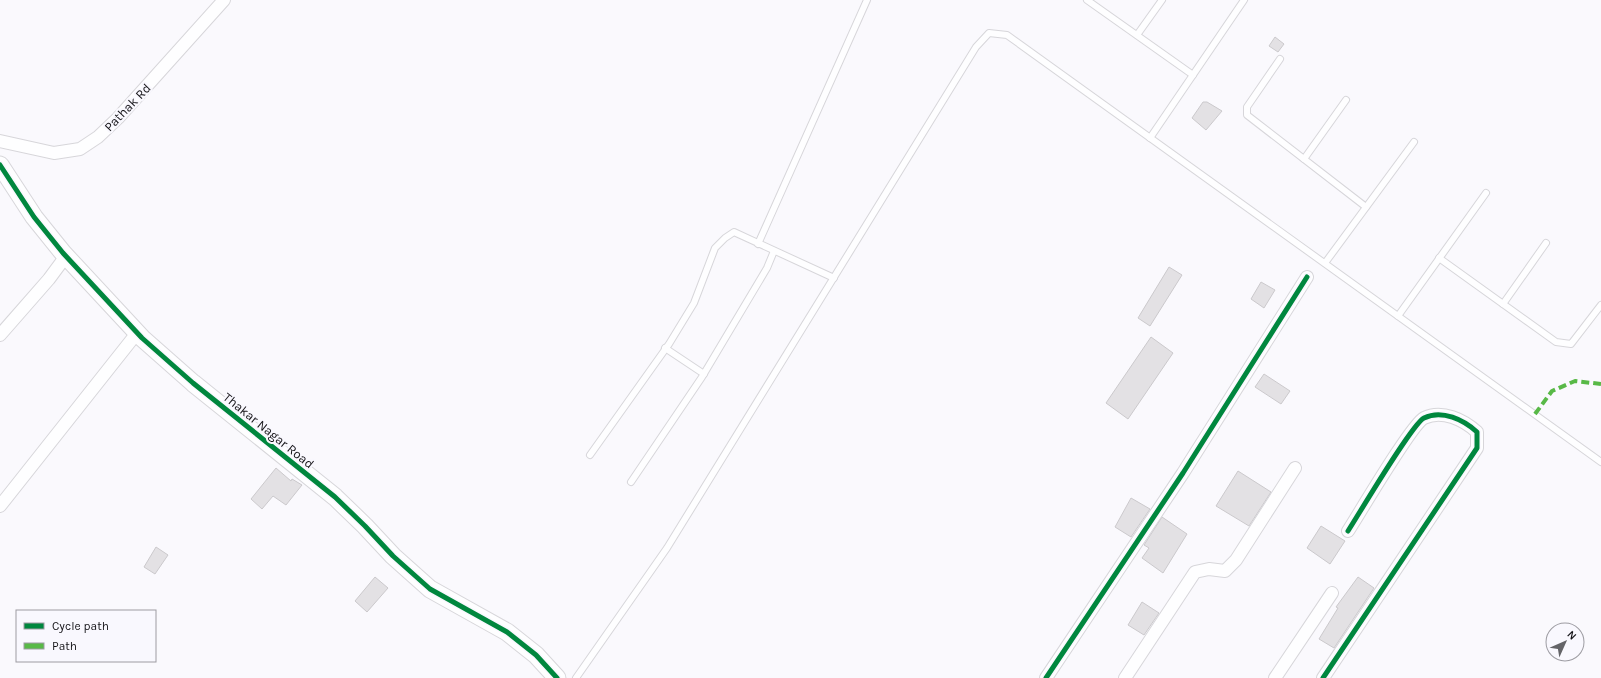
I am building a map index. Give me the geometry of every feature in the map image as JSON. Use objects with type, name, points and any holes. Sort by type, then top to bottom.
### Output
[{"type":"street","name":"Pathak Rd","points":[[0,141],[54,153],[80,149],[98,136],[118,118],[224,0]]},
{"type":"street","name":"Thakar Nagar Road","points":[[0,165],[34,217],[66,256],[137,334],[193,383],[335,497],[393,556],[430,589],[507,632],[536,655],[558,678]]},
{"type":"street","points":[[0,335],[49,279],[66,256]]},
{"type":"street","points":[[1046,678],[1183,473],[1307,277]]},
{"type":"street","points":[[0,506],[137,334]]},
{"type":"street","points":[[1323,678],[1477,448],[1477,432],[1464,421],[1440,414],[1423,418],[1348,531]]},
{"type":"street","points":[[1125,678],[1196,572],[1209,569],[1225,571],[1236,560],[1295,468]]},
{"type":"street","points":[[1275,678],[1332,593]]},
{"type":"lane","points":[[758,244],[867,0]]},
{"type":"lane","points":[[1087,0],[1193,75]]},
{"type":"lane","points":[[1137,35],[1162,0]]},
{"type":"lane","points":[[1150,138],[1244,0]]},
{"type":"lane","points":[[576,678],[667,548],[976,47],[989,33],[1007,35],[1601,462]]},
{"type":"lane","points":[[1280,59],[1247,106],[1247,115],[1366,207]]},
{"type":"lane","points":[[1304,158],[1346,100]]},
{"type":"lane","points":[[1325,263],[1414,142]]},
{"type":"lane","points":[[1398,316],[1486,193]]},
{"type":"lane","points":[[590,455],[665,348],[694,303],[716,248],[725,238],[734,232],[834,278]]},
{"type":"lane","points":[[1503,304],[1546,244]]},
{"type":"lane","points":[[630,482],[704,374],[767,268],[774,251]]},
{"type":"lane","points":[[1439,258],[1556,342],[1571,344],[1601,305]]},
{"type":"lane","points":[[665,348],[704,374]]},
{"type":"building","points":[[1275,37],[1284,44],[1278,52],[1269,46]]},
{"type":"building","points":[[1203,102],[1207,102],[1222,111],[1206,130],[1192,118]]},
{"type":"building","points":[[1169,267],[1182,275],[1150,326],[1138,318]]},
{"type":"building","points":[[1261,282],[1275,290],[1264,308],[1251,299]]},
{"type":"building","points":[[1151,337],[1173,353],[1128,419],[1106,403]]},
{"type":"building","points":[[1264,374],[1290,391],[1281,404],[1255,387]]},
{"type":"building","points":[[276,468],[291,481],[292,479],[302,485],[286,505],[273,496],[262,509],[251,499]]},
{"type":"building","points":[[1238,471],[1271,492],[1249,526],[1216,506]]},
{"type":"building","points":[[1131,498],[1150,509],[1131,537],[1115,527]]},
{"type":"building","points":[[1162,517],[1187,534],[1163,573],[1142,558],[1149,548],[1144,545]]},
{"type":"building","points":[[1321,526],[1345,541],[1330,564],[1307,548]]},
{"type":"building","points":[[156,547],[168,555],[155,574],[144,567]]},
{"type":"building","points":[[375,577],[388,588],[367,612],[355,601]]},
{"type":"building","points":[[1358,577],[1374,588],[1334,648],[1319,639],[1338,608],[1336,607]]},
{"type":"building","points":[[1142,602],[1159,613],[1144,635],[1128,625]]},
{"type":"marked path","points":[[1535,414],[1552,391],[1575,381],[1601,384]]},
{"type":"cycle path","points":[[0,165],[34,217],[63,253],[142,338],[193,383],[335,497],[393,556],[430,589],[507,632],[536,655],[557,678]]},
{"type":"cycle path","points":[[1046,678],[1183,473],[1307,277]]},
{"type":"cycle path","points":[[1323,678],[1477,448],[1477,432],[1466,423],[1445,415],[1424,418],[1398,452],[1348,531]]}]
